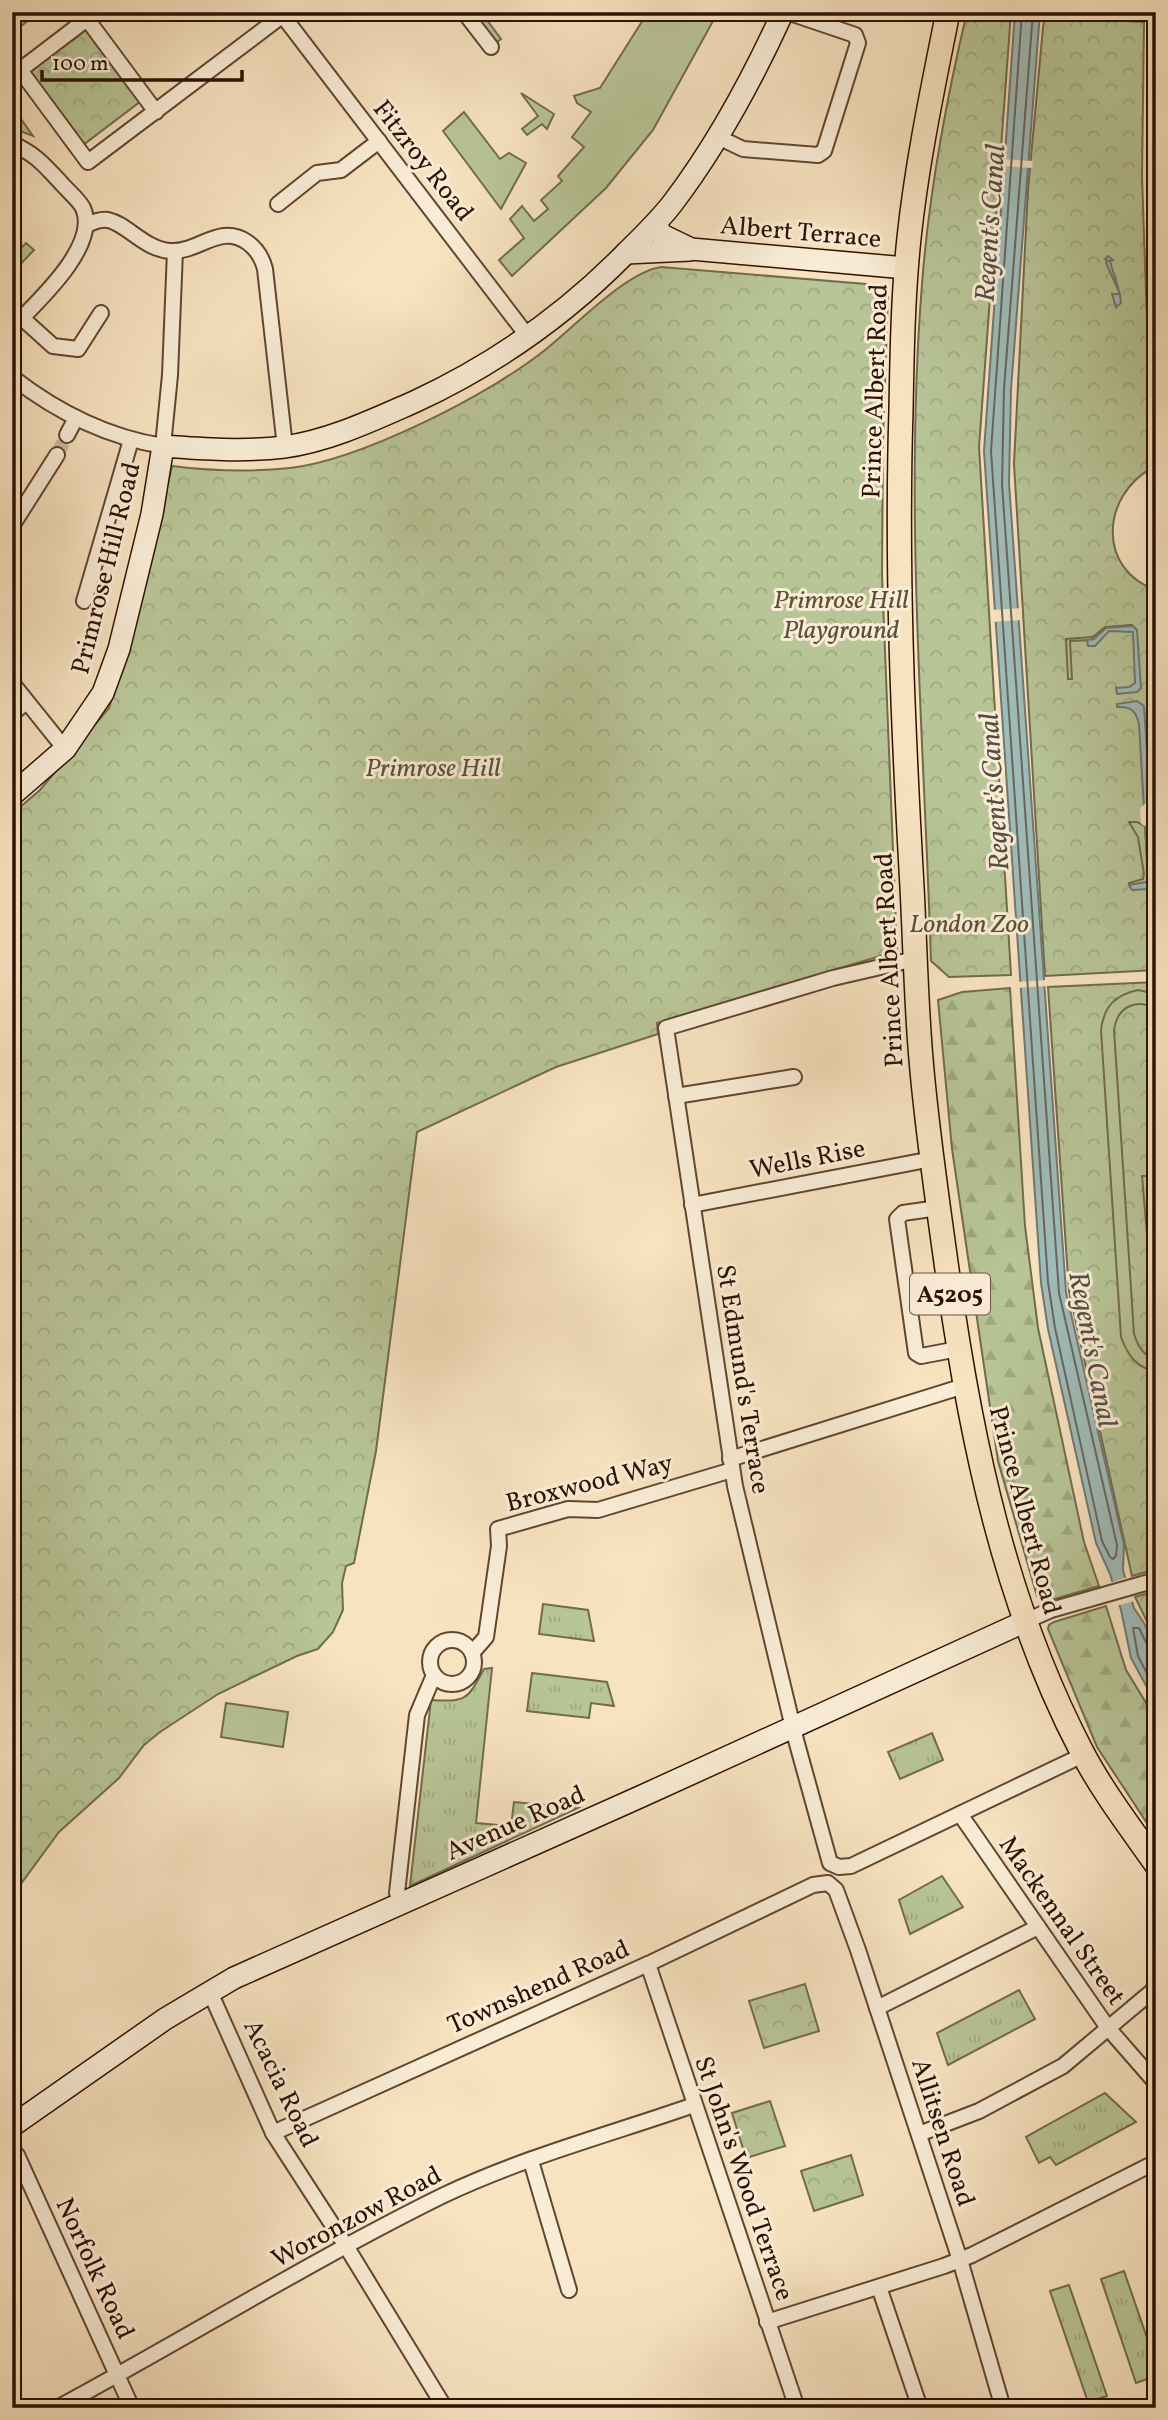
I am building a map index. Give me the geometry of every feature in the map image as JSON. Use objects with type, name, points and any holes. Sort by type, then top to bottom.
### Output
[{"type":"main road","name":"Prince Albert Road","points":[[948,12],[919,163],[906,268],[898,552],[915,959],[921,1055],[932,1159],[964,1386],[995,1518],[1026,1621],[1083,1755],[1112,1803],[1156,1864]]},
{"type":"street","points":[[464,12],[491,47]]},
{"type":"street","points":[[12,377],[76,418],[108,433],[163,446],[225,450],[285,447],[318,439],[388,413],[432,394],[529,338],[584,293],[655,224],[689,181],[718,137],[744,93],[785,12],[855,35],[858,43],[824,151],[818,155],[743,149],[718,137]]},
{"type":"street","points":[[156,112],[87,19],[20,70],[88,162],[156,112],[283,13]]},
{"type":"street","name":"Fitzroy Road","points":[[283,13],[529,338]]},
{"type":"street","points":[[278,204],[317,173],[341,170],[379,141]]},
{"type":"street","points":[[12,144],[42,160],[83,207],[87,225],[81,246],[55,283],[17,323],[53,346],[78,349],[101,313]]},
{"type":"street","points":[[87,225],[101,220],[111,221],[142,241],[175,251],[218,236],[229,235],[244,240],[258,252],[265,269],[285,447]]},
{"type":"street","name":"Albert Terrace","points":[[655,224],[662,235],[691,249]]},
{"type":"street","name":"Albert Terrace","points":[[626,253],[668,253],[691,249],[906,268]]},
{"type":"street","points":[[163,446],[170,375],[175,251]]},
{"type":"street","points":[[67,435],[76,418]]},
{"type":"street","points":[[84,601],[131,440]]},
{"type":"street","name":"Primrose Hill Road","points":[[12,795],[65,749],[97,705],[112,669],[152,514],[163,446]]},
{"type":"street","points":[[12,526],[57,455]]},
{"type":"street","points":[[12,683],[65,749]]},
{"type":"street","points":[[12,714],[26,702]]},
{"type":"street","name":"St Edmund's Terrace","points":[[793,1726],[731,1464],[666,1028],[833,978],[915,959]]},
{"type":"street","points":[[676,1096],[794,1077]]},
{"type":"street","name":"Wells Rise","points":[[692,1205],[932,1159]]},
{"type":"street","points":[[938,1208],[903,1213],[897,1219],[916,1353],[921,1356],[958,1349]]},
{"type":"street","name":"Broxwood Way","points":[[472,1653],[486,1637],[488,1630],[499,1546],[498,1529],[568,1509],[598,1510],[964,1386]]},
{"type":"street","name":"Avenue Road","points":[[12,2126],[155,2025],[234,1978],[632,1801],[1026,1621],[1062,1607],[1156,1580]]},
{"type":"street","points":[[448,1640],[462,1642],[472,1653],[473,1667],[465,1679],[452,1684],[445,1683],[434,1675],[430,1664],[431,1654],[441,1643],[448,1640]]},
{"type":"street","points":[[400,1903],[397,1893],[417,1715],[434,1675]]},
{"type":"street","points":[[793,1726],[830,1863],[839,1867],[851,1866],[1083,1755]]},
{"type":"street","name":"Mackennal Street","points":[[960,1814],[1108,2028],[1156,2083]]},
{"type":"street","name":"Townshend Road","points":[[274,2133],[822,1883]]},
{"type":"street","name":"Allitsen Road","points":[[822,1883],[834,1885],[877,2008],[960,2260],[1003,2408]]},
{"type":"street","points":[[877,2008],[1038,1927]]},
{"type":"street","name":"St John's Wood Terrace","points":[[648,1964],[797,2408]]},
{"type":"street","points":[[919,2134],[979,2111],[1063,2066],[1156,1988]]},
{"type":"street","name":"Acacia Road","points":[[210,1992],[274,2133],[445,2408]]},
{"type":"street","name":"Woronzow Road","points":[[57,2408],[346,2246],[446,2194],[531,2161],[694,2105]]},
{"type":"street","name":"Norfolk Road","points":[[15,2153],[132,2408]]},
{"type":"street","points":[[531,2161],[569,2290]]},
{"type":"street","points":[[767,2322],[960,2260],[1153,2168]]},
{"type":"street","points":[[879,2287],[920,2408]]},
{"type":"green space","points":[[12,12],[39,12],[16,30],[12,25]]},
{"type":"green space","points":[[470,12],[481,12],[501,39],[494,44]]},
{"type":"green space","points":[[648,12],[718,12],[653,130],[606,188],[512,276],[499,260],[524,238],[510,219],[522,206],[534,221],[548,209],[541,200],[562,181],[558,176],[584,147],[572,137],[591,112],[577,103],[574,96],[600,88]]},
{"type":"green space","name":"London Zoo","points":[[967,12],[1011,12],[979,447],[1011,975],[949,977],[931,961],[917,622],[915,453],[917,368],[929,215],[945,113]]},
{"type":"green space","name":"London Zoo","points":[[1044,17],[1144,22],[1142,176],[1152,468],[1135,480],[1123,496],[1115,514],[1113,532],[1115,550],[1123,566],[1137,580],[1156,590],[1156,970],[1045,976],[1014,464],[1028,189]]},
{"type":"green space","points":[[86,28],[141,101],[83,145],[28,72]]},
{"type":"green space","points":[[521,93],[554,114],[547,129],[542,124],[527,135],[522,129],[538,116]]},
{"type":"green space","points":[[16,112],[33,136],[12,128],[12,113]]},
{"type":"green space","points":[[464,112],[500,159],[509,153],[526,163],[501,209],[443,131]]},
{"type":"green space","points":[[26,243],[34,250],[12,273],[12,257]]},
{"type":"green space","name":"Primrose Hill","points":[[661,267],[878,285],[888,293],[882,576],[897,951],[657,1023],[658,1034],[556,1067],[417,1132],[376,1451],[354,1563],[346,1566],[342,1583],[343,1610],[333,1632],[318,1649],[297,1656],[218,1694],[144,1745],[119,1778],[59,1832],[12,1896],[12,814],[40,790],[109,708],[136,620],[172,466],[231,470],[290,468],[352,453],[387,439],[458,405],[521,368],[617,289],[647,271]]},
{"type":"green space","points":[[1133,625],[1106,628],[1094,640],[1070,641],[1072,679],[1068,679],[1066,639],[1093,637],[1105,627]]},
{"type":"green space","points":[[1129,822],[1145,826],[1148,882],[1129,885],[1143,879],[1144,874],[1138,837]]},
{"type":"green space","points":[[1156,982],[1156,1569],[1132,1576],[1069,1291],[1048,987]]},
{"type":"green space","points":[[1010,988],[1025,1226],[1038,1328],[1084,1542],[1099,1586],[1051,1600],[1043,1600],[1037,1596],[998,1461],[952,1149],[938,1000],[962,992]]},
{"type":"green space","points":[[1138,990],[1156,994],[1156,1009],[1141,1004],[1128,1007],[1119,1016],[1114,1030],[1134,1334],[1142,1350],[1156,1359],[1156,1372],[1134,1360],[1121,1337],[1101,1030],[1105,1014],[1112,1003],[1123,995]]},
{"type":"green space","points":[[1142,1176],[1147,1176],[1151,1258],[1149,1258]]},
{"type":"green space","points":[[1156,1591],[1156,1640],[1135,1597]]},
{"type":"green space","points":[[543,1604],[588,1610],[594,1641],[539,1634]]},
{"type":"green space","points":[[1106,1606],[1126,1670],[1156,1719],[1156,1837],[1097,1747],[1048,1629],[1054,1622]]},
{"type":"green space","points":[[492,1668],[476,1823],[511,1826],[514,1802],[578,1808],[410,1886],[431,1700],[465,1697],[484,1669]]},
{"type":"green space","points":[[532,1673],[607,1682],[614,1706],[591,1703],[589,1718],[527,1711]]},
{"type":"green space","points":[[226,1703],[288,1712],[283,1747],[221,1737]]},
{"type":"green space","points":[[932,1733],[943,1760],[900,1779],[888,1752]]},
{"type":"green space","points":[[942,1876],[963,1907],[910,1934],[899,1900]]},
{"type":"green space","points":[[805,1984],[819,2031],[764,2048],[749,2001]]},
{"type":"green space","points":[[1019,1990],[1035,2019],[948,2065],[937,2033]]},
{"type":"green space","points":[[1105,2093],[1136,2122],[1056,2165],[1050,2157],[1039,2163],[1026,2137]]},
{"type":"green space","points":[[770,2101],[785,2146],[746,2158],[732,2113]]},
{"type":"green space","points":[[851,2155],[863,2195],[814,2211],[801,2171]]},
{"type":"green space","points":[[1124,2271],[1156,2364],[1156,2376],[1136,2383],[1101,2279]]},
{"type":"green space","points":[[1069,2285],[1107,2396],[1088,2402],[1050,2291]]},
{"type":"water","points":[[1015,12],[1040,12],[1011,389],[1009,483],[1066,1292],[1124,1545],[1123,1570],[1134,1608],[1156,1647],[1156,1704],[1131,1658],[1121,1610],[1110,1574],[1096,1543],[1048,1329],[1041,1283],[984,451]]},
{"type":"water","points":[[1108,256],[1113,260],[1110,261],[1119,293],[1106,263]]},
{"type":"water","points":[[1112,294],[1120,294],[1121,303],[1116,307]]},
{"type":"water","points":[[1133,626],[1137,630],[1141,688],[1137,692],[1117,694],[1116,688],[1129,687],[1135,683],[1133,632],[1109,631],[1095,646],[1088,646],[1087,640],[1094,639],[1106,628]]},
{"type":"water","points":[[1137,701],[1144,706],[1156,884],[1148,889],[1132,890],[1129,885],[1147,882],[1148,877],[1139,724],[1132,710],[1117,707],[1117,704]]},
{"type":"pier","points":[[1002,159],[1033,161],[1032,168],[1002,166]]},
{"type":"pier","points":[[1022,608],[1022,620],[992,622],[991,610]]},
{"type":"pier","points":[[1150,800],[1152,829],[1141,824],[1140,808]]},
{"type":"pier","points":[[1048,980],[1048,986],[1016,988],[1016,982]]},
{"type":"pier","points":[[1128,1577],[1135,1601],[1116,1606],[1109,1583]]},
{"type":"tunnel","points":[[57,455],[67,435]]},
{"type":"water label","name":"Regent's Canal","points":[[989,223]]},
{"type":"water label","name":"Regent's Canal","points":[[993,792]]},
{"type":"water label","name":"Regent's Canal","points":[[1094,1349]]},
{"type":"park label","name":"Primrose Hill Playground","points":[[841,614]]}]
